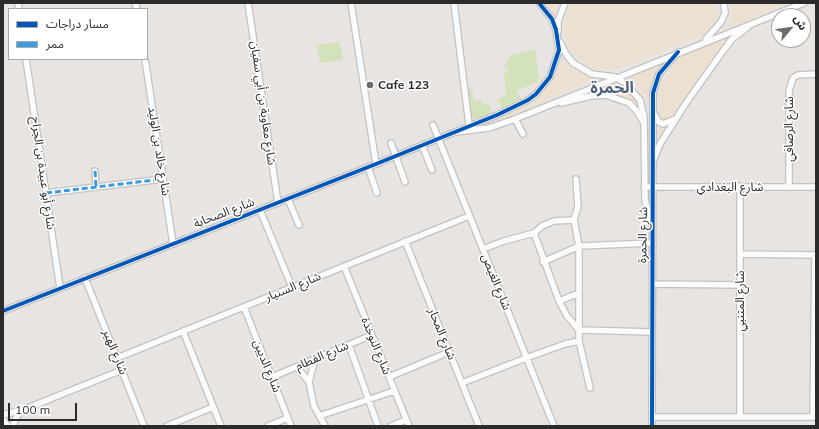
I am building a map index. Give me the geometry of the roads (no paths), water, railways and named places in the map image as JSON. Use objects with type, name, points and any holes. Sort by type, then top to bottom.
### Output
[{"type":"street","name":"شارع معاوية بن أبي سفيان","points":[[248,3],[278,203]]},
{"type":"street","points":[[351,3],[376,164]]},
{"type":"street","points":[[454,3],[469,125]]},
{"type":"street","points":[[539,3],[552,19],[566,54],[573,63],[592,74],[615,77]]},
{"type":"street","points":[[452,133],[512,108],[536,94],[550,77],[555,65],[559,50],[558,21],[564,3]]},
{"type":"street","points":[[697,44],[710,36],[721,22],[725,14],[724,3]]},
{"type":"street","points":[[452,133],[489,128],[697,44],[804,3]]},
{"type":"street","points":[[652,165],[656,151],[686,103],[732,39],[742,31],[767,17]]},
{"type":"street","name":"شارع الحمرة","points":[[652,426],[653,112],[656,82],[664,66],[678,52]]},
{"type":"street","name":"شارع أبو عبيدة بن الجراح","points":[[26,60],[60,288]]},
{"type":"street","name":"شارع خالد بن الوليد","points":[[145,60],[173,244]]},
{"type":"street","name":"شارع الرصافي","points":[[789,187],[789,91],[793,78],[798,75],[816,74]]},
{"type":"street","name":"شارع الحمرة","points":[[615,77],[625,83],[640,100],[644,109],[644,187],[646,207],[653,231]]},
{"type":"street","points":[[545,106],[591,96],[606,95],[629,103],[636,110],[645,125]]},
{"type":"street","points":[[653,112],[656,118],[663,124],[677,118]]},
{"type":"street","points":[[515,118],[523,134]]},
{"type":"street","name":"شارع الغيص","points":[[433,125],[554,426]]},
{"type":"street","name":"شارع الصحابة","points":[[3,311],[452,133]]},
{"type":"street","points":[[391,143],[405,182]]},
{"type":"street","points":[[422,145],[432,170]]},
{"type":"street","points":[[368,167],[377,194]]},
{"type":"street","points":[[95,171],[96,187]]},
{"type":"street","points":[[46,193],[163,179]]},
{"type":"street","points":[[576,179],[578,206],[574,220],[579,246],[579,341],[590,388]]},
{"type":"street","name":"شارع المتنبي","points":[[740,186],[740,417]]},
{"type":"street","name":"شارع البغدادي","points":[[644,187],[816,187]]},
{"type":"street","points":[[288,199],[300,225]]},
{"type":"street","points":[[260,210],[292,287]]},
{"type":"street","name":"شارع السنيار","points":[[117,358],[469,216]]},
{"type":"street","points":[[483,249],[504,241],[534,233],[542,226],[554,221],[574,220]]},
{"type":"street","points":[[534,233],[543,262],[559,301],[567,316],[579,330],[652,332]]},
{"type":"street","name":"شارع المحار","points":[[405,241],[479,426]]},
{"type":"street","points":[[543,262],[579,246],[653,243]]},
{"type":"street","points":[[652,417],[814,416],[816,255],[740,254]]},
{"type":"street","name":"شارع النوخذة","points":[[344,266],[408,423]]},
{"type":"street","name":"شارع الهير","points":[[85,278],[144,426]]},
{"type":"street","points":[[653,284],[740,285]]},
{"type":"street","points":[[559,301],[579,293]]},
{"type":"street","name":"شارع الديين","points":[[244,307],[291,426]]},
{"type":"street","points":[[183,331],[221,426]]},
{"type":"street","name":"شارع الفطام","points":[[272,377],[372,335]]},
{"type":"street","points":[[462,383],[565,344],[579,341]]},
{"type":"street","points":[[349,345],[378,426]]},
{"type":"street","points":[[389,377],[449,352]]},
{"type":"street","points":[[315,359],[309,382],[314,406],[325,426]]},
{"type":"street","points":[[297,367],[309,382]]},
{"type":"street","points":[[3,415],[25,409],[122,370]]},
{"type":"street","points":[[319,416],[394,391]]},
{"type":"street","points":[[167,426],[214,407]]},
{"type":"street","points":[[13,426],[17,416],[25,409]]},
{"type":"street","points":[[268,426],[288,418]]},
{"type":"street","points":[[3,420],[8,426]]},
{"type":"street","points":[[391,426],[408,423]]},
{"type":"place","name":"Cafe 123","points":[[370,85]]},
{"type":"district","name":"الحمرة","points":[[612,88]]}]
